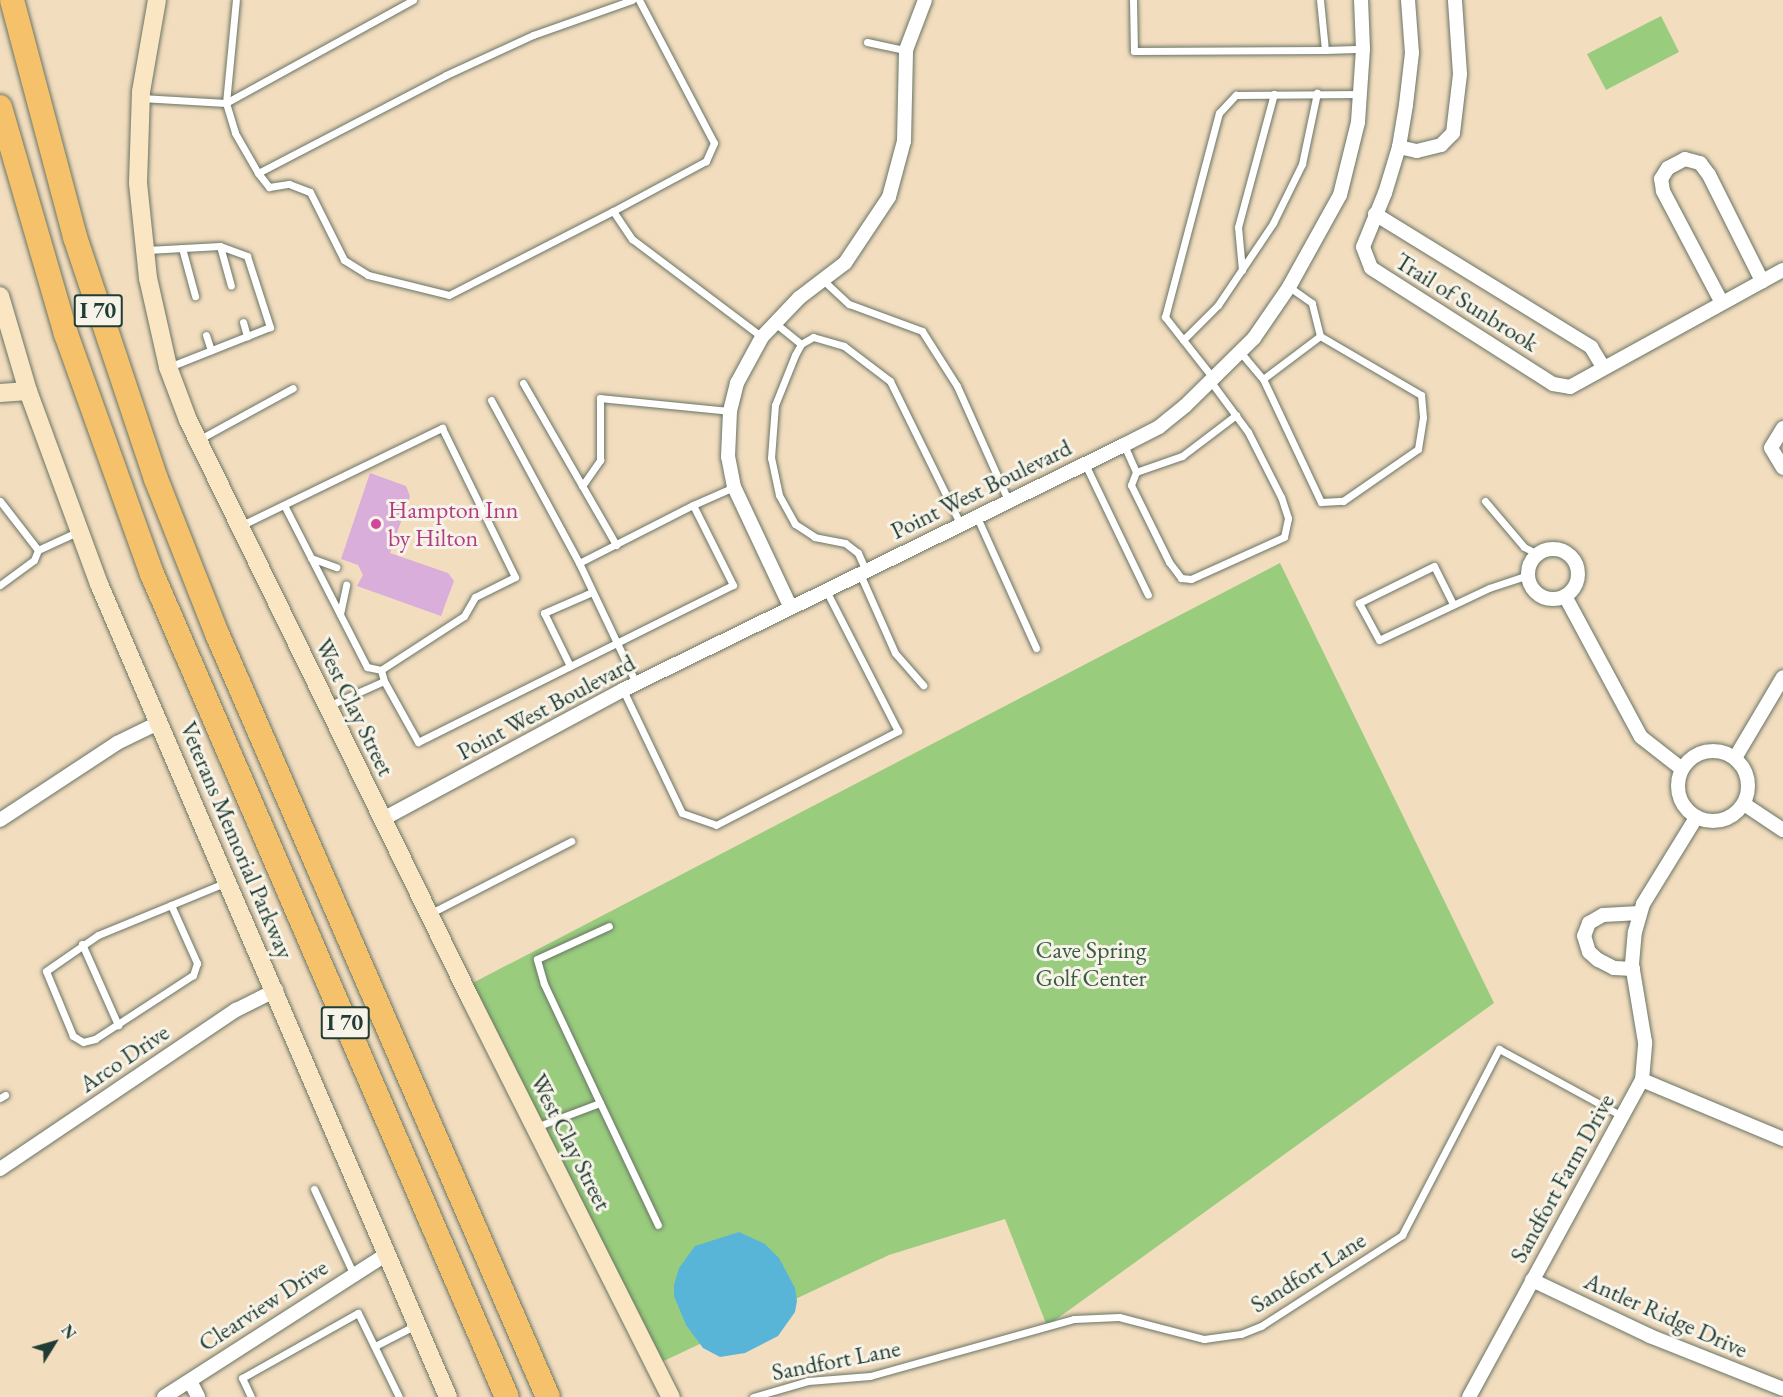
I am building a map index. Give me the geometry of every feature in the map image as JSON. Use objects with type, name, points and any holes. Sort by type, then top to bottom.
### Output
[{"type":"highway","name":"I 70","points":[[12,0],[93,297],[156,479],[226,656],[548,1397]]},
{"type":"highway","name":"I 70","points":[[0,107],[66,334],[148,564],[507,1397]]},
{"type":"street","name":"West Clay Street","points":[[157,0],[141,98],[138,183],[144,250],[168,368],[198,440],[429,914],[671,1397]]},
{"type":"street","name":"Point West Boulevard","points":[[383,819],[622,690],[1159,427],[1213,381],[1241,353],[1289,287],[1340,195],[1358,122],[1364,49],[1361,0]]},
{"type":"street","name":"Trail of Sunbrook","points":[[1408,0],[1412,53],[1400,147],[1363,247],[1371,268],[1553,384],[1569,387],[1783,270]]},
{"type":"street","points":[[1400,147],[1417,151],[1441,145],[1452,133],[1460,74],[1455,0]]},
{"type":"street","points":[[790,606],[734,487],[728,457],[730,411],[737,383],[762,337],[774,322],[845,263],[889,197],[904,141],[906,50],[922,1]]},
{"type":"street","points":[[1722,303],[1663,191],[1665,174],[1685,159],[1700,163],[1709,175],[1762,281]]},
{"type":"street","points":[[1375,214],[1591,347],[1604,367]]},
{"type":"street","name":"Veterans Memorial Parkway","points":[[0,296],[28,391],[79,531],[448,1397]]},
{"type":"street","points":[[0,393],[28,391]]},
{"type":"street","points":[[1783,428],[1776,434],[1771,448],[1783,468]]},
{"type":"street","points":[[1554,549],[1574,561],[1578,576],[1565,596],[1541,596],[1528,575],[1532,559],[1538,554],[1554,549]]},
{"type":"street","points":[[1565,596],[1641,737],[1682,770]]},
{"type":"street","points":[[1735,758],[1783,677]]},
{"type":"street","points":[[0,820],[117,743],[160,722]]},
{"type":"street","points":[[1706,752],[1735,758],[1748,785],[1744,804],[1737,813],[1717,822],[1696,818],[1681,802],[1678,791],[1682,770],[1706,752]]},
{"type":"street","points":[[1744,804],[1783,830]]},
{"type":"street","name":"Sandfort Farm Drive","points":[[1469,1397],[1642,1080],[1645,1042],[1633,969],[1640,914],[1696,818]]},
{"type":"street","points":[[1633,969],[1614,968],[1598,960],[1589,952],[1584,936],[1589,923],[1603,915],[1640,914]]},
{"type":"street","name":"Arco Drive","points":[[0,1169],[236,1010],[276,990]]},
{"type":"street","points":[[1642,1080],[1783,1139]]},
{"type":"street","name":"Clearview Drive","points":[[164,1397],[353,1273],[387,1254]]},
{"type":"street","name":"Antler Ridge Drive","points":[[1532,1280],[1650,1336],[1783,1389]]},
{"type":"street","points":[[190,1381],[198,1397]]},
{"type":"lane","points":[[236,0],[226,104],[235,133],[258,173],[269,187],[289,184],[310,192],[344,260],[368,275],[449,295],[706,161],[714,143],[639,0]]},
{"type":"lane","points":[[141,98],[226,104],[413,0]]},
{"type":"lane","points":[[258,173],[446,75],[533,35],[632,0]]},
{"type":"lane","points":[[1133,0],[1134,51],[1364,49]]},
{"type":"lane","points":[[1320,0],[1325,50]]},
{"type":"lane","points":[[867,42],[906,50]]},
{"type":"lane","points":[[1183,340],[1218,304],[1274,223],[1302,164],[1317,93]]},
{"type":"lane","points":[[1124,445],[1136,472],[1131,484],[1134,493],[1169,562],[1181,578],[1191,579],[1284,537],[1287,518],[1281,497],[1236,416],[1165,316],[1219,113],[1236,95],[1361,93]]},
{"type":"lane","points":[[1242,270],[1239,227],[1274,94]]},
{"type":"lane","points":[[613,211],[632,239],[762,337]]},
{"type":"lane","points":[[144,250],[220,246],[247,256],[270,327],[168,368]]},
{"type":"lane","points":[[220,246],[231,286]]},
{"type":"lane","points":[[183,248],[195,296]]},
{"type":"lane","points":[[824,281],[849,304],[922,331],[957,386],[1008,500]]},
{"type":"lane","points":[[1241,353],[1263,379],[1321,502],[1343,501],[1418,449],[1423,417],[1421,395],[1320,336],[1312,303],[1289,287]]},
{"type":"lane","points":[[243,322],[247,336]]},
{"type":"lane","points":[[774,322],[801,344]]},
{"type":"lane","points":[[206,335],[211,350]]},
{"type":"lane","points":[[1263,379],[1320,336]]},
{"type":"lane","points":[[923,685],[895,653],[863,573],[858,553],[845,543],[815,537],[795,524],[779,495],[771,458],[775,405],[801,344],[813,337],[844,346],[890,381],[960,523]]},
{"type":"lane","points":[[523,383],[616,545]]},
{"type":"lane","points":[[198,440],[293,388]]},
{"type":"lane","points":[[582,486],[600,460],[600,398],[730,411]]},
{"type":"lane","points":[[491,400],[579,563],[636,683]]},
{"type":"lane","points":[[1136,472],[1182,456],[1236,416]]},
{"type":"lane","points":[[240,526],[442,428],[515,577],[475,597],[464,616],[381,670],[368,667],[284,505]]},
{"type":"lane","points":[[1085,464],[1148,595]]},
{"type":"lane","points":[[579,563],[693,505],[734,487]]},
{"type":"lane","points":[[0,501],[38,549]]},
{"type":"lane","points":[[1485,501],[1524,547],[1538,554]]},
{"type":"lane","points":[[381,670],[384,681],[418,742],[733,585],[693,505]]},
{"type":"lane","points":[[976,515],[1036,648]]},
{"type":"lane","points":[[0,585],[34,560],[38,549],[79,531]]},
{"type":"lane","points":[[311,558],[336,567]]},
{"type":"lane","points":[[1453,604],[1434,566],[1359,603],[1379,640],[1453,604],[1528,575]]},
{"type":"lane","points":[[340,615],[346,585]]},
{"type":"lane","points":[[622,690],[682,813],[716,825],[898,731],[826,590]]},
{"type":"lane","points":[[570,666],[544,614],[592,592]]},
{"type":"lane","points":[[328,706],[384,681]]},
{"type":"lane","points":[[429,914],[571,841]]},
{"type":"lane","points":[[171,905],[197,963],[193,975],[118,1025],[83,1042],[73,1036],[46,971],[82,944],[171,905],[229,882]]},
{"type":"lane","points":[[609,926],[537,959],[544,984],[658,1225]]},
{"type":"lane","points":[[82,944],[118,1025]]},
{"type":"lane","name":"Sandfort Lane","points":[[753,1397],[808,1381],[870,1376],[1074,1319],[1119,1317],[1204,1339],[1241,1334],[1261,1326],[1402,1235],[1499,1049],[1622,1116]]},
{"type":"lane","points":[[536,1126],[600,1103]]},
{"type":"lane","points":[[314,1189],[353,1273]]},
{"type":"lane","points":[[250,1397],[242,1378],[358,1313],[399,1397]]},
{"type":"lane","points":[[375,1346],[417,1325]]},
{"type":"green space","points":[[1661,16],[1679,52],[1606,90],[1587,54]]},
{"type":"green space","name":"Cave Spring Golf Center","points":[[1280,563],[1494,1003],[1047,1326],[1005,1219],[889,1255],[651,1367],[465,987]]},
{"type":"water","points":[[739,1232],[765,1244],[779,1258],[795,1288],[797,1301],[795,1312],[778,1336],[745,1353],[720,1357],[703,1348],[686,1325],[674,1296],[674,1285],[679,1268],[695,1246]]},
{"type":"building","name":"Hampton Inn by Hilton","points":[[370,473],[406,486],[410,496],[390,553],[448,573],[454,581],[441,616],[357,586],[363,575],[358,565],[341,559]]},
{"type":"place","name":"Hampton Inn by Hilton","points":[[376,524]]}]
